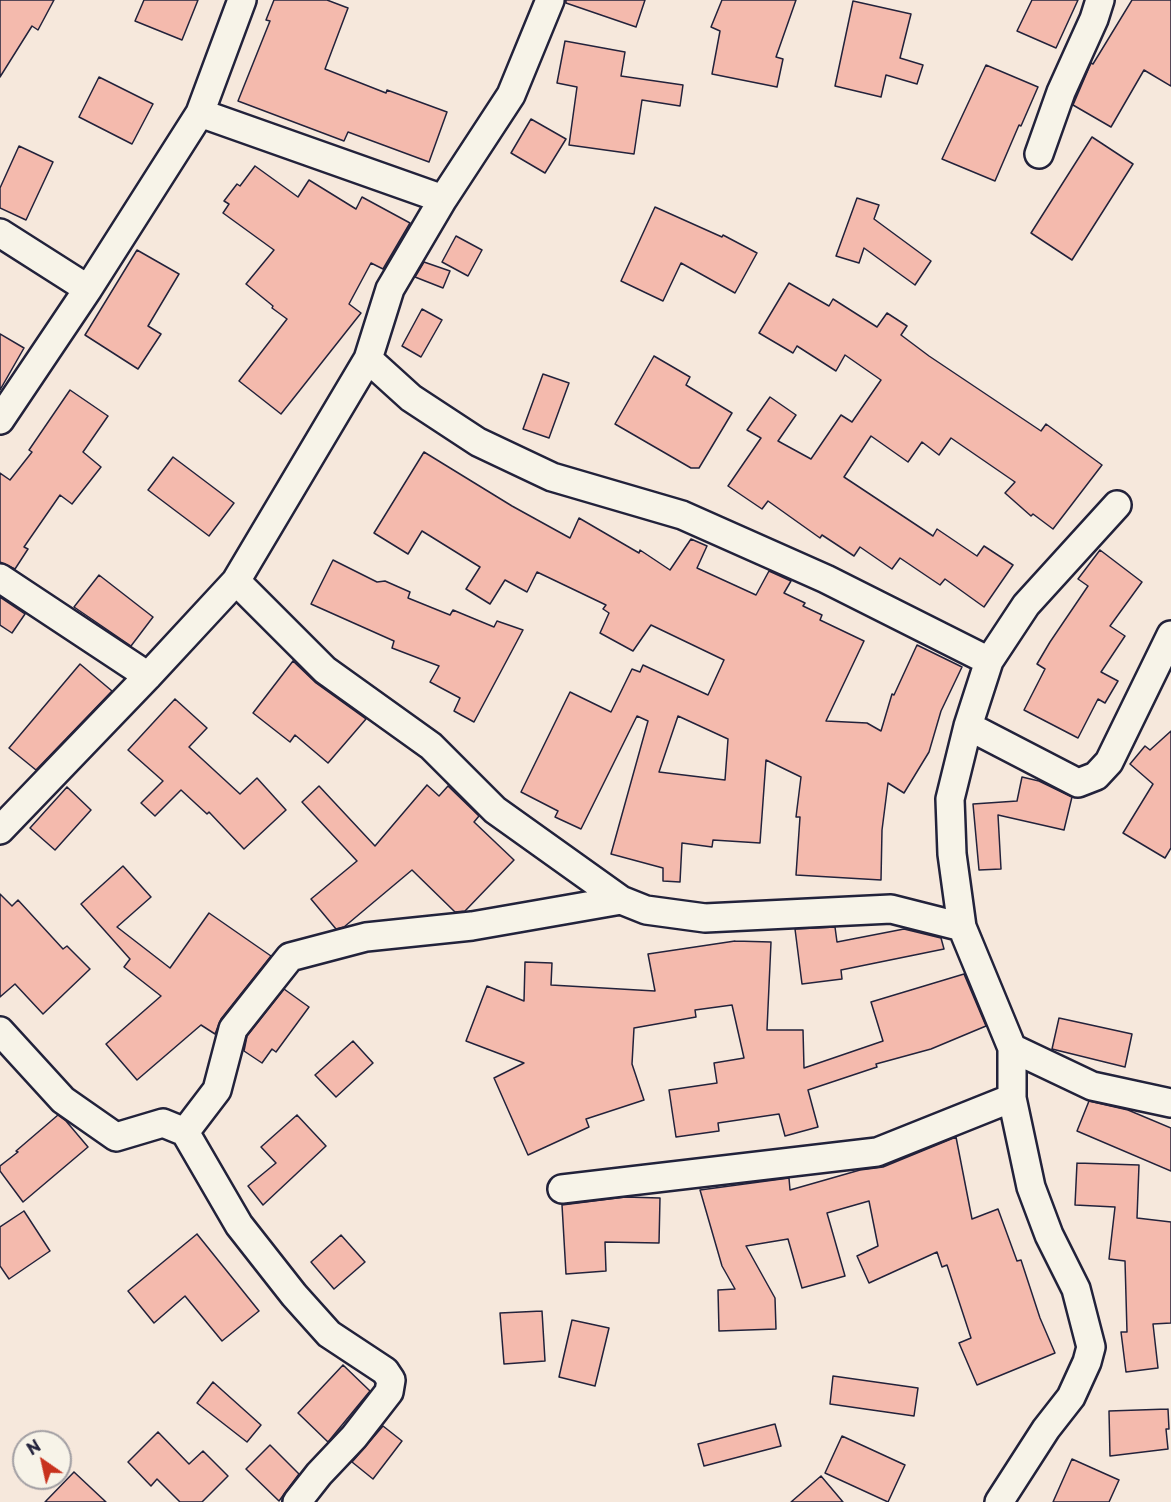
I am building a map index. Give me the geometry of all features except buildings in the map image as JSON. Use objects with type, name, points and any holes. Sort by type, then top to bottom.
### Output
[{"type":"street","points":[[0,420],[88,289],[200,113],[242,0]]},
{"type":"street","points":[[0,830],[236,581],[368,359],[390,289],[443,199],[511,95],[550,0]]},
{"type":"street","points":[[1039,154],[1061,92],[1094,19],[1100,0]]},
{"type":"street","points":[[200,113],[443,199]]},
{"type":"street","points":[[0,233],[88,289]]},
{"type":"street","points":[[368,359],[411,398],[478,442],[552,477],[682,515],[826,579],[989,662]]},
{"type":"street","points":[[999,1502],[1046,1429],[1071,1397],[1087,1362],[1091,1347],[1076,1289],[1049,1235],[1031,1187],[1012,1098],[1012,1048],[962,927],[952,854],[950,799],[968,726],[989,662],[1026,605],[1117,505]]},
{"type":"street","points":[[0,578],[148,676]]},
{"type":"street","points":[[236,581],[325,670],[431,746],[495,810],[621,900],[646,910],[705,918],[891,909],[962,927]]},
{"type":"street","points":[[968,726],[1078,783],[1096,776],[1109,762],[1171,635]]},
{"type":"street","points":[[185,1132],[217,1090],[233,1029],[290,957],[366,937],[472,926],[621,900]]},
{"type":"street","points":[[0,1031],[63,1100],[116,1137],[163,1123],[185,1132],[239,1225],[294,1295],[329,1334],[385,1371],[392,1380],[389,1392],[354,1437],[319,1474],[297,1502]]},
{"type":"street","points":[[1012,1048],[1092,1086],[1171,1103]]},
{"type":"street","points":[[562,1189],[877,1152],[1012,1098]]}]
